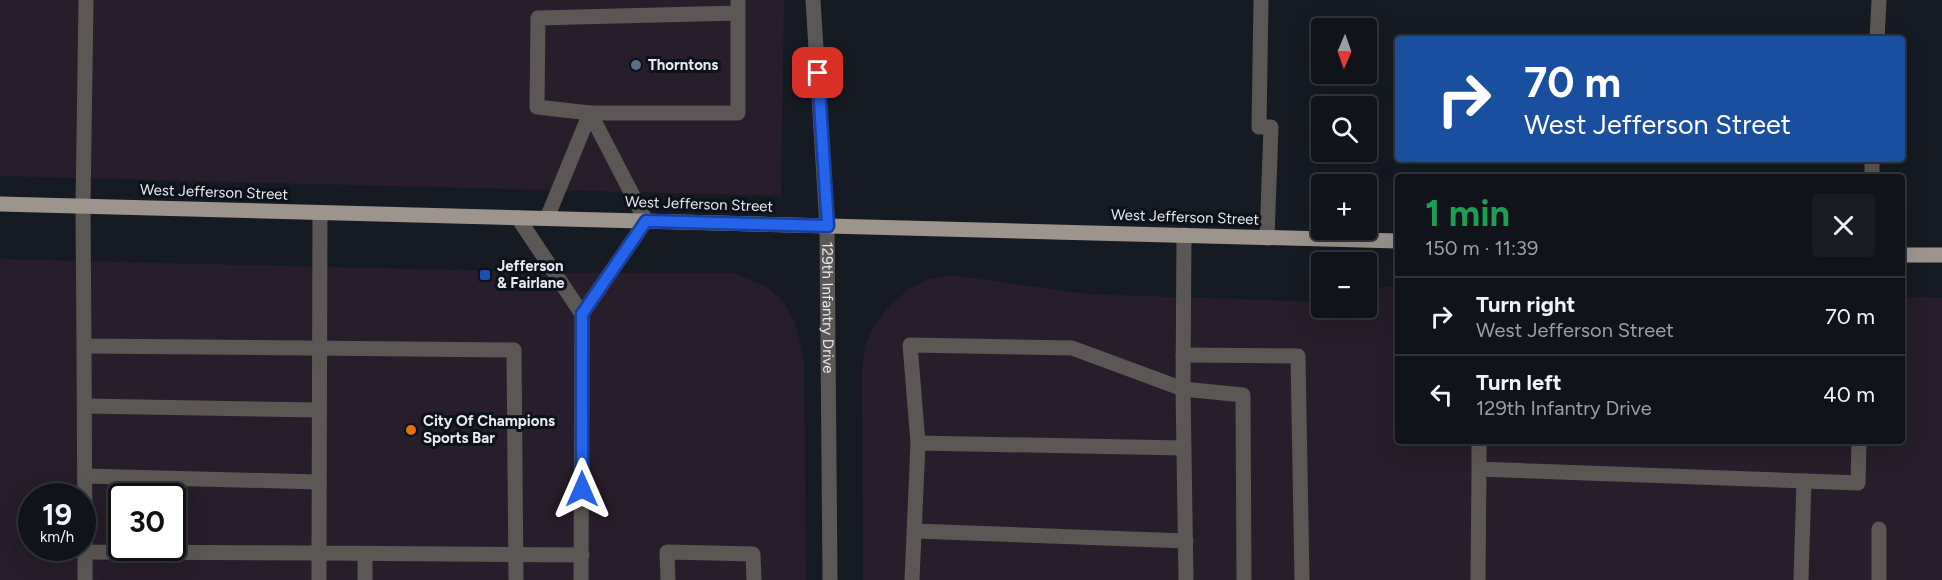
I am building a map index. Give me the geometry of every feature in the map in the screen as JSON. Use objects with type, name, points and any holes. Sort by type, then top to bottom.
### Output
[{"type":"main road","name":"West Jefferson Street","points":[[0,204],[1395,241]]},
{"type":"main road","points":[[1905,255],[1942,255]]},
{"type":"street","points":[[85,483],[83,206],[86,0]]},
{"type":"street","name":"129th Infantry Drive","points":[[813,0],[828,226],[830,580]]},
{"type":"street","points":[[1261,0],[1259,127],[1271,127],[1267,238]]},
{"type":"street","points":[[1877,36],[1879,0]]},
{"type":"street","points":[[738,6],[738,113],[590,113],[537,107],[538,18],[738,6]]},
{"type":"street","points":[[548,218],[590,113]]},
{"type":"street","points":[[582,314],[646,221],[590,113]]},
{"type":"street","points":[[319,580],[320,213]]},
{"type":"street","points":[[518,218],[582,314],[582,580]]},
{"type":"street","points":[[1184,235],[1183,389],[1186,580]]},
{"type":"street","points":[[912,580],[918,443],[910,345],[1071,348],[1183,389],[1243,395],[1244,580]]},
{"type":"street","points":[[84,346],[514,350],[516,580]]},
{"type":"street","points":[[1183,354],[1298,356],[1302,580]]},
{"type":"street","points":[[85,406],[320,411]]},
{"type":"street","points":[[918,443],[1184,448]]},
{"type":"street","points":[[1478,580],[1479,444]]},
{"type":"street","points":[[1479,470],[1858,483],[1859,444]]},
{"type":"street","points":[[85,476],[319,482]]},
{"type":"street","points":[[1801,580],[1804,481]]},
{"type":"street","points":[[1879,529],[1879,580]]},
{"type":"street","points":[[915,531],[1186,541]]},
{"type":"street","points":[[96,552],[582,555]]},
{"type":"street","points":[[668,580],[667,552],[753,554],[754,580]]},
{"type":"street","points":[[365,554],[365,580]]},
{"type":"street","points":[[85,561],[85,580]]},
{"type":"shaded area","points":[[0,0],[784,0],[781,196],[0,176]]},
{"type":"shaded area","points":[[0,259],[577,273],[733,273],[767,287],[783,301],[795,322],[804,360],[806,580],[0,580]]},
{"type":"shaded area","points":[[949,275],[1087,294],[1311,302],[1311,318],[1377,318],[1377,288],[1395,286],[1395,444],[1905,444],[1905,297],[1942,298],[1942,580],[863,580],[862,370],[865,347],[871,331],[891,304],[909,289],[926,280]]},
{"type":"place","name":"Thorntons","points":[[636,65]]},
{"type":"place","name":"Jefferson & Fairlane","points":[[485,275]]},
{"type":"place","name":"City Of Champions Sports Bar","points":[[411,430]]},
{"type":"route","points":[[582,489],[582,314],[646,221],[828,226],[818,73]]}]
